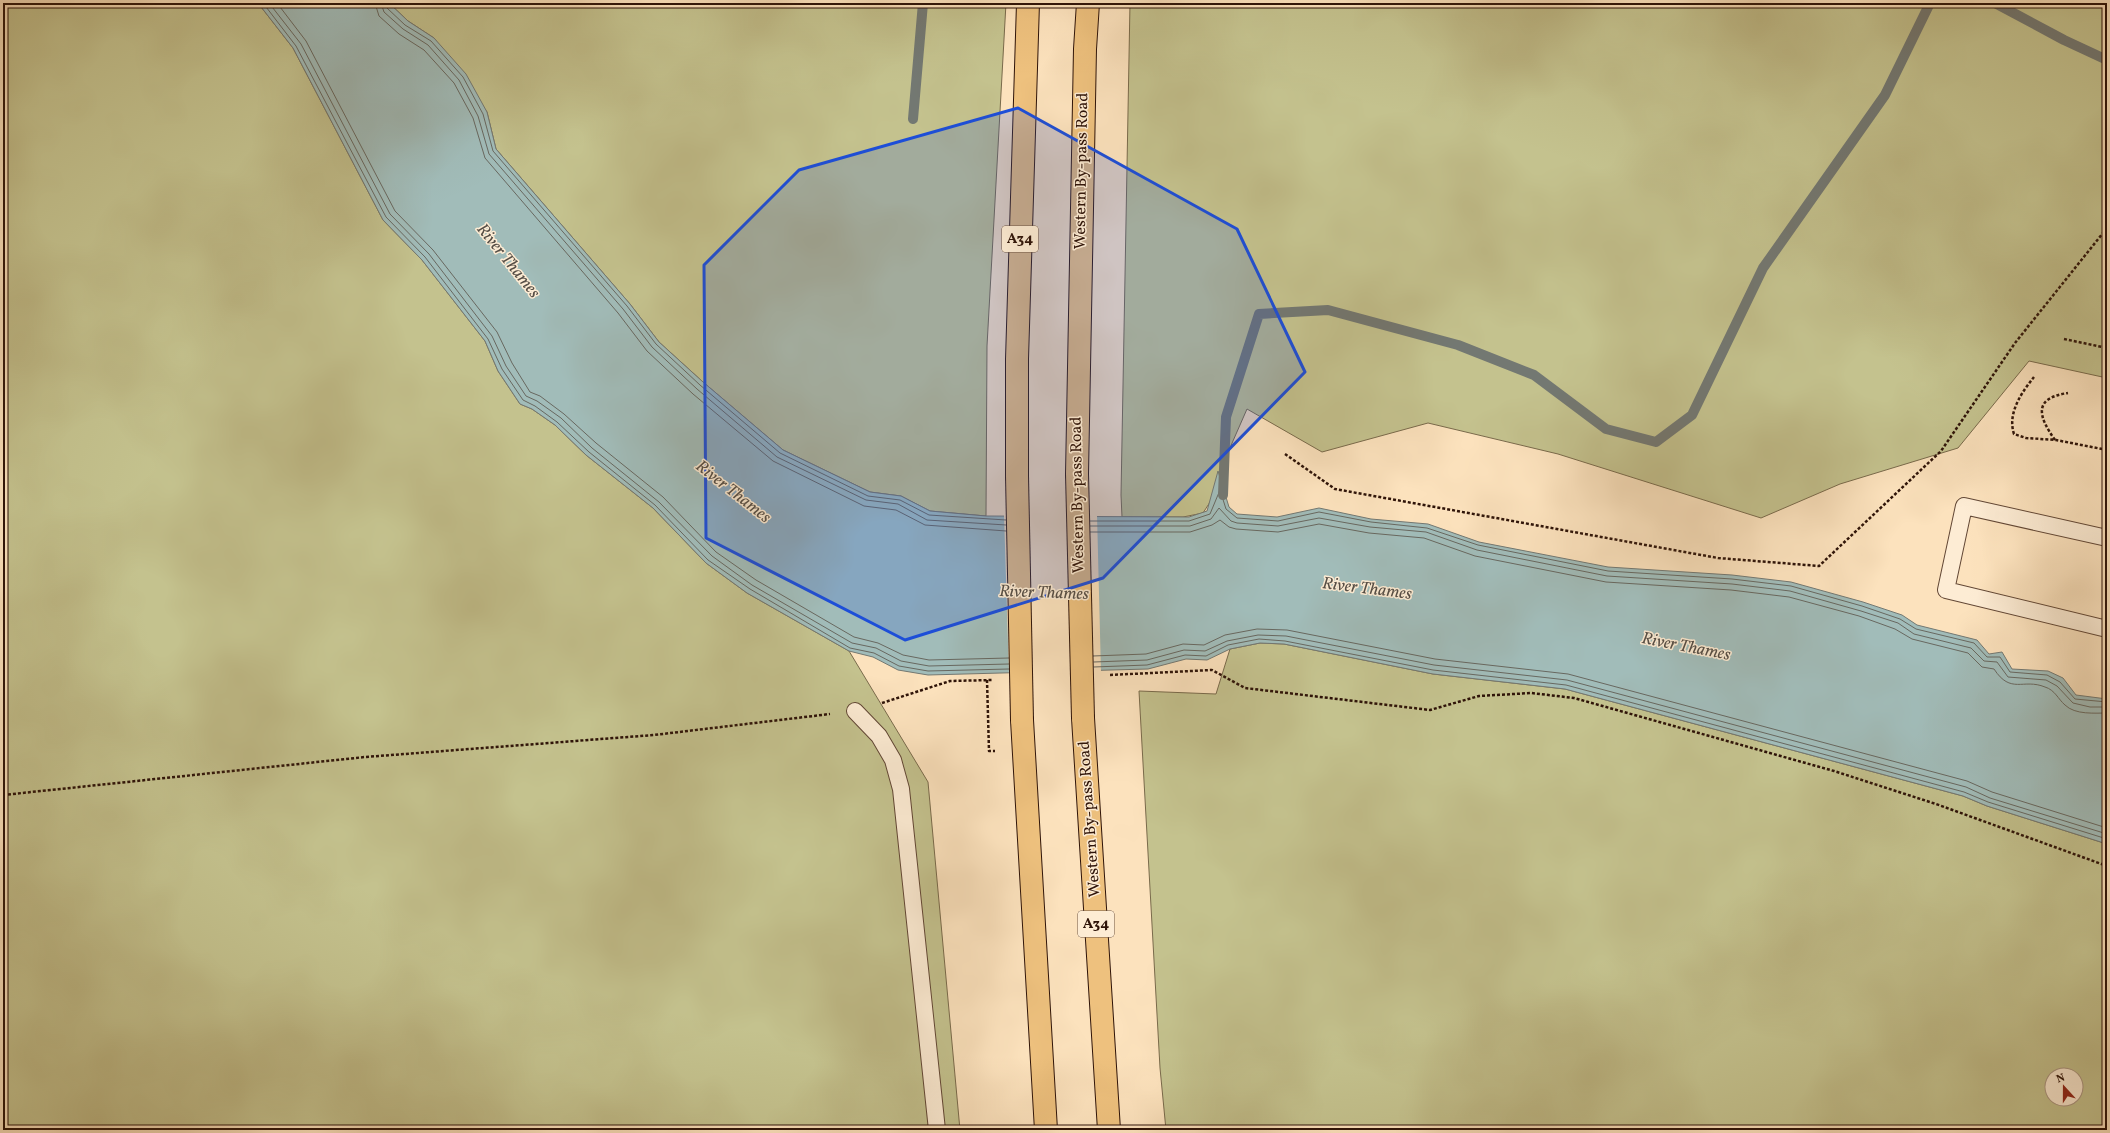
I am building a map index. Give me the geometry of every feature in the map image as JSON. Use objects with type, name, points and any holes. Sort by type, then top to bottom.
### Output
[{"type":"highway","name":"A34","points":[[1028,3],[1017,359],[1016,476],[1022,720],[1046,1130]]},
{"type":"highway","name":"Western By-pass Road","points":[[1088,3],[1085,49],[1078,344],[1077,474],[1083,718],[1109,1130]]},
{"type":"lane","points":[[2107,538],[1964,506],[1946,590],[2107,629]]},
{"type":"lane","points":[[855,711],[879,736],[893,760],[901,788],[937,1130]]},
{"type":"path","points":[[1284,454],[1335,489],[1718,558],[1819,566],[1941,451],[2015,343],[2107,228]]},
{"type":"path","points":[[2064,339],[2107,348]]},
{"type":"path","points":[[2034,376],[2021,394],[2013,417],[2012,427],[2014,434],[2026,438],[2056,440],[2107,450]]},
{"type":"path","points":[[2056,440],[2046,428],[2041,412],[2043,403],[2054,395],[2068,393]]},
{"type":"path","points":[[1141,673],[1212,670],[1245,688],[1430,710],[1479,696],[1531,693],[1574,698],[1834,771],[1936,804],[2107,866]]},
{"type":"path","points":[[3,795],[365,757],[654,735],[855,711],[950,681],[987,680],[989,751]]},
{"type":"highlighted area","points":[[1018,108],[1237,229],[1305,372],[1103,578],[905,640],[706,538],[704,265],[799,170]]},
{"type":"shaded area","points":[[3,3],[258,3],[293,48],[383,220],[422,260],[485,341],[498,371],[520,404],[532,409],[555,425],[586,455],[653,508],[706,563],[747,593],[849,651],[928,782],[960,1130],[3,1130]]},
{"type":"shaded area","points":[[389,3],[1006,3],[987,346],[986,516],[930,511],[901,496],[870,492],[783,450],[703,382],[659,342],[630,304],[496,149],[487,112],[434,38],[408,21]]},
{"type":"shaded area","points":[[1130,3],[2107,3],[2107,378],[2029,361],[1958,448],[1840,484],[1761,518],[1558,454],[1428,423],[1322,452],[1247,409],[1222,466],[1212,499],[1203,513],[1183,517],[1122,517],[1121,495]]},
{"type":"shaded area","points":[[1260,643],[1284,644],[1433,674],[1565,689],[1963,796],[1987,806],[2107,844],[2107,1130],[1166,1130],[1160,1068],[1139,691],[1216,694],[1230,649]]},
{"type":"water","name":"River Thames","points":[[258,3],[389,3],[408,21],[434,38],[466,74],[487,112],[496,149],[630,304],[659,342],[703,382],[783,450],[870,492],[901,496],[930,511],[986,516],[1189,517],[1207,511],[1218,471],[1229,507],[1237,514],[1277,517],[1319,508],[1371,519],[1428,524],[1479,542],[1608,567],[1732,575],[1791,582],[1863,602],[1902,615],[1917,625],[1977,640],[1989,654],[2002,652],[2012,669],[2048,671],[2063,678],[2076,695],[2107,699],[2107,844],[1987,806],[1963,796],[1565,689],[1433,674],[1284,644],[1260,643],[1230,649],[1207,660],[1186,659],[1148,669],[928,675],[898,670],[873,657],[849,651],[747,593],[706,563],[653,508],[586,455],[555,425],[532,409],[520,404],[498,371],[485,341],[422,260],[383,220],[293,48]]},
{"type":"pier","points":[[1004,514],[1097,515],[1101,673],[1009,675]]},
{"type":"waterway","points":[[913,119],[923,3]]},
{"type":"waterway","points":[[1223,495],[1226,417],[1259,314],[1328,310],[1458,345],[1534,375],[1606,429],[1656,442],[1692,415],[1763,268],[1885,95],[1930,3]]},
{"type":"waterway","points":[[1995,3],[2064,40],[2107,60]]}]
